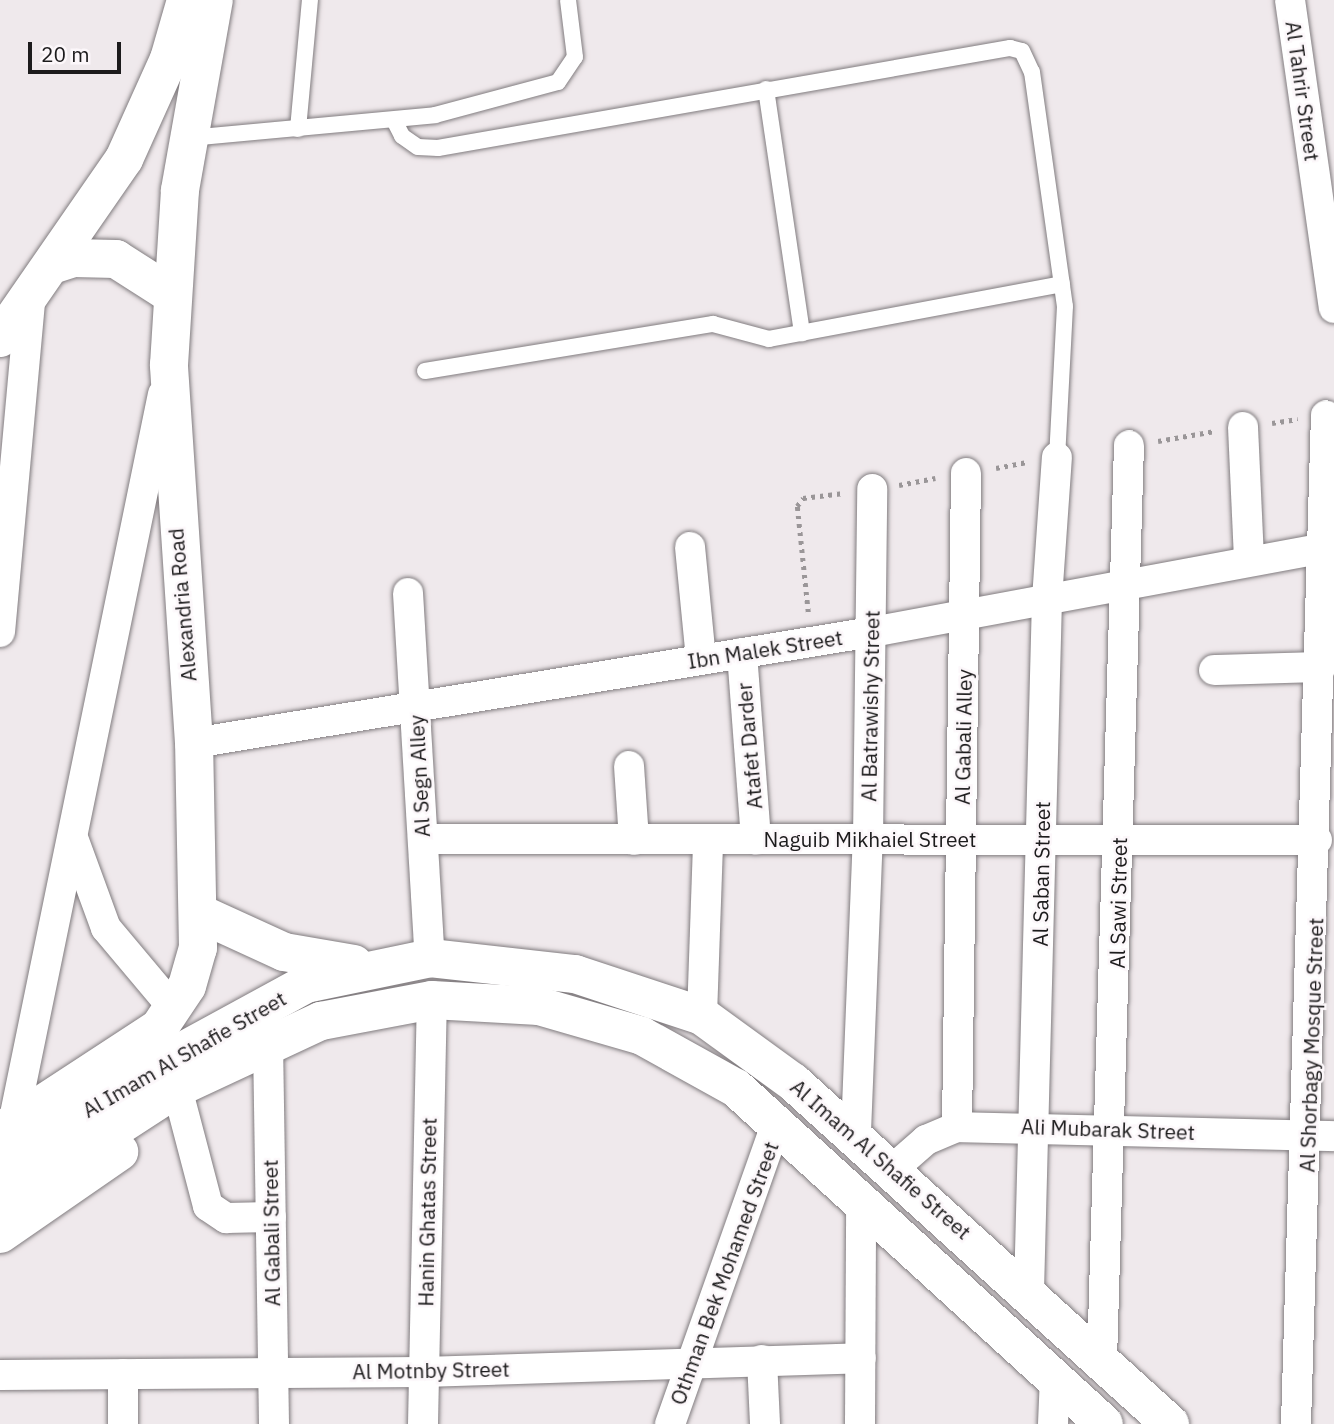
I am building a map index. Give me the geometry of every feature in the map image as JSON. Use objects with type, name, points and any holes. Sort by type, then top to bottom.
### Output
[{"type":"main road","points":[[0,338],[42,279],[143,122],[186,0]]},
{"type":"main road","name":"Alexandria Road","points":[[29,1140],[174,1009],[195,961],[201,914],[194,743],[169,365],[171,294],[187,138],[214,0]]},
{"type":"main road","points":[[42,279],[95,256],[116,259],[171,294]]},
{"type":"main road","points":[[201,914],[284,952],[374,965]]},
{"type":"main road","name":"Al Imam Al Shafie Street","points":[[29,1140],[259,1007],[306,984],[374,965],[430,958],[575,975],[702,1016],[856,1132],[1029,1290],[1170,1424]]},
{"type":"main road","name":"Al Imam Al Shafie Street","points":[[29,1140],[177,1088],[268,1042],[321,1021],[432,1000],[539,1006],[592,1018],[691,1059],[778,1122],[1104,1424]]},
{"type":"main road","name":"Al Imam Al Shafie Street","points":[[0,1234],[129,1144],[177,1088]]},
{"type":"main road","points":[[0,1170],[29,1140]]},
{"type":"main road","points":[[0,1203],[29,1140]]},
{"type":"street","name":"Al Tahrir Street","points":[[1290,0],[1320,111],[1334,307]]},
{"type":"street","points":[[0,632],[42,279]]},
{"type":"street","points":[[29,1140],[71,829],[169,365]]},
{"type":"street","name":"Al Shorbagy Mosque Street","points":[[1297,1424],[1321,1135],[1317,840],[1321,667],[1329,547],[1326,415]]},
{"type":"street","points":[[1243,427],[1249,561]]},
{"type":"street","name":"Al Sawi Street","points":[[1102,1360],[1114,1129],[1129,445]]},
{"type":"street","name":"Al Saban Street","points":[[1029,1290],[1037,1126],[1047,599],[1057,457]]},
{"type":"street","name":"Al Gabali Alley","points":[[957,1127],[966,473]]},
{"type":"street","name":"Al Batrawishy Street","points":[[856,1132],[868,839],[872,489]]},
{"type":"street","points":[[690,547],[701,659]]},
{"type":"street","name":"Ibn Malek Street","points":[[194,743],[872,632],[1329,547]]},
{"type":"street","name":"Al Segn Alley","points":[[408,593],[430,958]]},
{"type":"street","name":"Atafet Darder","points":[[741,653],[757,839]]},
{"type":"street","points":[[1214,670],[1321,667]]},
{"type":"street","points":[[629,766],[634,839]]},
{"type":"street","points":[[71,829],[107,928],[174,1009]]},
{"type":"street","name":"Naguib Mikhaiel Street","points":[[423,839],[1317,840]]},
{"type":"street","points":[[702,1016],[708,840]]},
{"type":"street","name":"Hanin Ghatas Street","points":[[423,1424],[432,1000]]},
{"type":"street","name":"Al Gabali Street","points":[[268,1042],[274,1424]]},
{"type":"street","points":[[177,1088],[208,1206],[226,1218],[271,1217]]},
{"type":"street","name":"Othman Bek Mohamed Street","points":[[670,1424],[778,1122]]},
{"type":"street","name":"Ali Mubarak Street","points":[[894,1168],[926,1140],[957,1127],[1037,1126],[1321,1135]]},
{"type":"street","points":[[860,1424],[862,1199]]},
{"type":"street","name":"Al Motnby Street","points":[[0,1375],[423,1372],[861,1358]]},
{"type":"street","points":[[762,1360],[765,1424]]},
{"type":"street","points":[[123,1374],[123,1424]]},
{"type":"street","points":[[1053,1424],[1055,1377]]},
{"type":"lane","points":[[298,129],[310,0]]},
{"type":"lane","points":[[187,138],[394,120],[558,82],[575,57],[568,0]]},
{"type":"lane","points":[[394,120],[402,136],[418,147],[438,148],[1010,48],[1022,51],[1032,72],[1062,285],[1057,457]]},
{"type":"lane","points":[[766,89],[802,333]]},
{"type":"lane","points":[[425,371],[713,324],[755,338],[802,333],[1062,285]]},
{"type":"path","points":[[1129,445],[1326,415]]},
{"type":"path","points":[[811,642],[799,500],[1057,457]]}]
